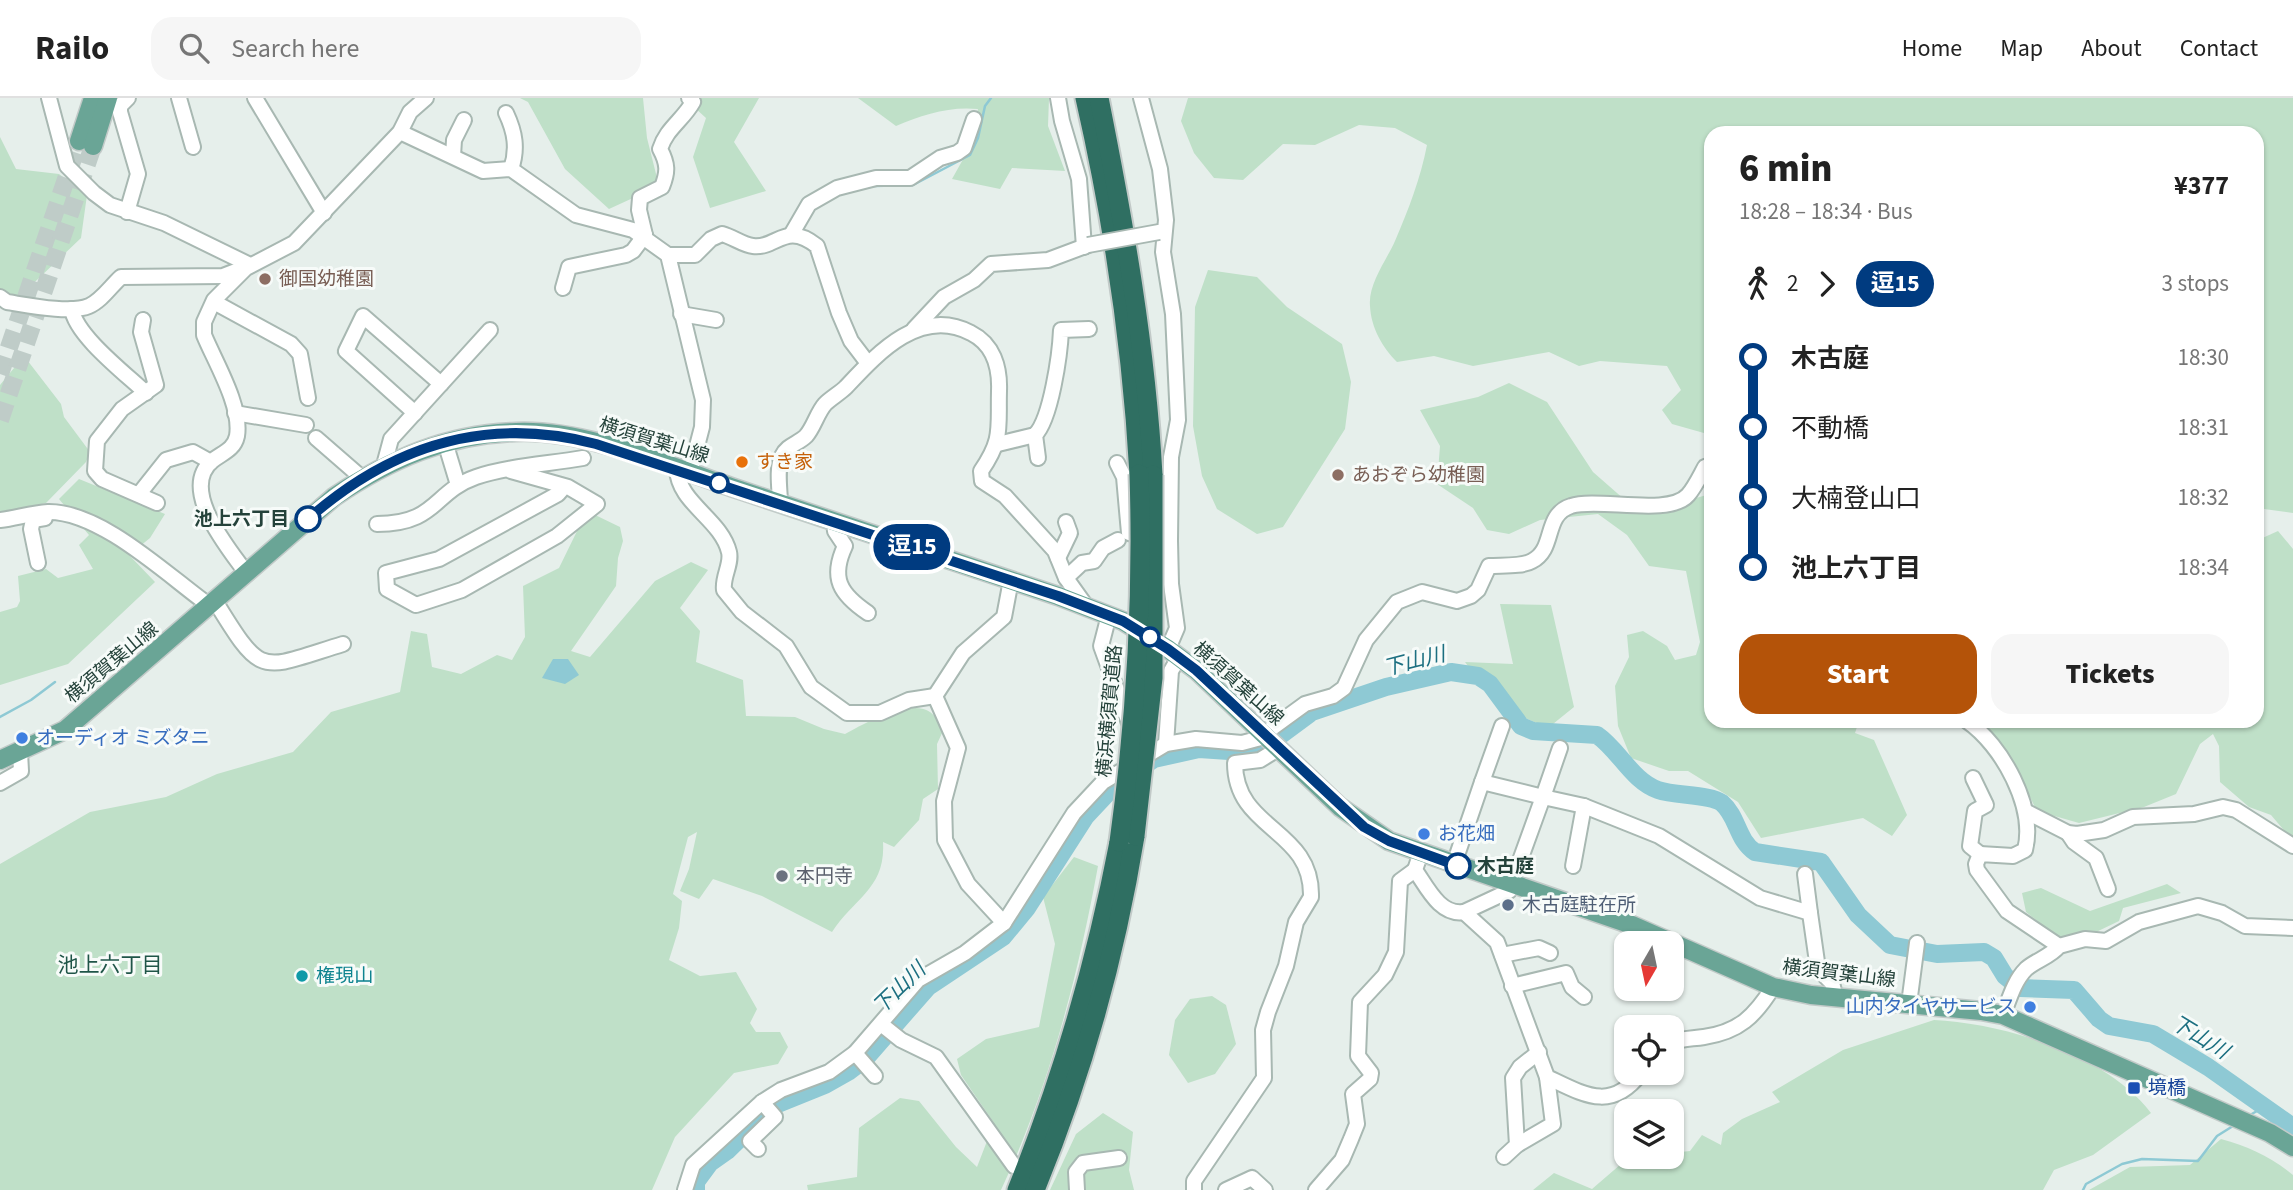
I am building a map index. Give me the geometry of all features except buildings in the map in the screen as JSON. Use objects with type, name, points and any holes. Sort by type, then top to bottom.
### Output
[{"type":"highway","name":"横浜横須賀道路","points":[[1085,98],[1110,223],[1146,474]]},
{"type":"highway","name":"横浜横須賀道路","points":[[1035,1190],[1092,1032],[1111,961],[1127,839],[1137,686],[1146,474],[1143,345],[1124,222],[1099,98]]},
{"type":"highway","name":"横浜横須賀道路","points":[[1017,1190],[1075,1032],[1127,839]]},
{"type":"main road","points":[[93,98],[86,143],[108,98]]},
{"type":"main road","name":"横須賀葉山線","points":[[0,760],[65,730],[334,496],[384,465],[445,442],[518,432],[555,434],[683,471],[1109,615],[1173,653],[1364,827],[1418,861],[1454,864],[1654,934],[1773,987],[1836,998],[2003,1015],[2270,1133],[2293,1147]]},
{"type":"street","points":[[49,98],[67,166],[110,205],[164,223],[248,266]]},
{"type":"street","points":[[127,212],[138,174],[120,112],[120,106],[128,98]]},
{"type":"street","points":[[179,98],[193,147]]},
{"type":"street","points":[[255,98],[324,213]]},
{"type":"street","points":[[0,297],[7,302],[72,309],[88,306],[121,277],[223,276],[248,266],[294,243],[400,132],[410,112],[426,98]]},
{"type":"street","points":[[645,235],[639,210],[640,198],[662,187],[667,173],[667,162],[660,149],[665,133],[687,114],[692,102],[689,98]]},
{"type":"street","points":[[1058,98],[1079,179],[1086,246]]},
{"type":"street","points":[[1141,98],[1160,169],[1163,252],[1173,314],[1178,420],[1171,457],[1170,541],[1171,584],[1178,628],[1171,671],[1166,744]]},
{"type":"street","points":[[506,113],[514,129],[515,157],[510,169]]},
{"type":"street","points":[[791,235],[809,204],[836,188],[876,178],[910,178],[940,158],[957,153],[964,148],[974,118]]},
{"type":"street","points":[[453,156],[454,140],[464,120]]},
{"type":"street","points":[[400,132],[483,171],[510,169],[576,215],[645,235],[668,255],[704,412],[683,471],[677,479],[687,497],[711,522],[729,552],[724,590],[742,612],[786,646],[811,687],[853,714],[880,713],[909,700],[935,696],[963,653],[1003,617],[1011,580]]},
{"type":"street","points":[[780,504],[782,456],[788,448],[806,436],[825,404],[842,391],[867,362],[912,330],[944,297],[974,280],[991,264],[1048,260],[1086,246],[1163,232]]},
{"type":"street","points":[[563,288],[569,267],[626,255],[633,251],[645,235]]},
{"type":"street","points":[[668,255],[695,255],[716,235],[731,236],[755,246],[791,235],[817,246],[851,341],[867,362]]},
{"type":"street","points":[[247,574],[213,528],[207,514],[202,479],[211,462],[233,446],[237,438],[235,413],[204,335],[204,322],[214,302],[248,266]]},
{"type":"street","points":[[214,302],[291,344],[299,354],[308,398]]},
{"type":"street","points":[[72,309],[73,318],[102,351],[146,393]]},
{"type":"street","points":[[681,314],[716,320]]},
{"type":"street","points":[[415,413],[346,351],[363,316],[441,384]]},
{"type":"street","points":[[143,320],[141,332],[156,385],[122,409],[97,440],[95,471],[103,479],[157,503]]},
{"type":"street","points":[[912,330],[935,324],[948,325],[973,333],[986,343],[994,357],[999,378],[998,444],[981,471],[982,481],[1013,504],[1058,558],[1066,578],[1086,606]]},
{"type":"street","points":[[998,444],[1035,435],[1044,422],[1060,358],[1061,330],[1089,329]]},
{"type":"street","points":[[384,465],[391,439],[490,330]]},
{"type":"street","points":[[235,413],[306,425]]},
{"type":"street","points":[[1035,435],[1038,458]]},
{"type":"street","points":[[316,438],[362,478]]},
{"type":"street","points":[[445,442],[458,485]]},
{"type":"street","points":[[139,494],[166,460],[193,452],[211,462]]},
{"type":"street","points":[[377,524],[413,520],[438,504],[458,485],[479,476],[583,458]]},
{"type":"street","points":[[1116,463],[1124,477],[1129,533],[1170,541]]},
{"type":"street","points":[[1207,1190],[1194,1185],[1264,1078],[1264,1030],[1268,1012],[1286,966],[1296,922],[1311,897],[1298,850],[1249,809],[1235,778],[1235,763],[1260,760],[1305,704],[1333,696],[1344,688],[1366,640],[1396,602],[1422,593],[1457,601],[1471,596],[1478,590],[1489,566],[1531,562],[1539,555],[1545,547],[1553,519],[1562,509],[1574,504],[1644,506],[1677,501],[1687,497],[1704,470]]},
{"type":"street","points":[[511,471],[565,486],[597,503],[558,536],[447,596],[416,605],[387,589],[386,573],[439,559],[558,494],[565,486]]},
{"type":"street","points":[[38,563],[31,529],[33,520],[48,517],[49,512]]},
{"type":"street","points":[[0,520],[49,512],[74,516],[106,530],[212,604],[243,647],[256,660],[283,663],[343,644]]},
{"type":"street","points":[[834,522],[835,531],[845,546],[836,571],[844,593],[868,613]]},
{"type":"street","points":[[1058,558],[1070,533],[1066,522]]},
{"type":"street","points":[[1066,578],[1082,563],[1094,561],[1103,548],[1118,540]]},
{"type":"street","points":[[1109,615],[1101,646],[1142,758]]},
{"type":"street","points":[[935,696],[958,748],[944,801],[944,841],[968,884],[1004,923]]},
{"type":"street","points":[[1454,864],[1502,726]]},
{"type":"street","points":[[1973,778],[1986,805],[1975,811],[1970,846],[1980,855],[2020,855],[2027,844],[2027,812],[2019,791],[1987,738],[1975,728]]},
{"type":"street","points":[[685,1190],[693,1165],[767,1107],[781,1090],[863,1063],[918,980],[965,954],[1004,923],[1086,797],[1166,744],[1196,740],[1272,742]]},
{"type":"street","points":[[1316,1190],[1342,1160],[1357,1124],[1353,1094],[1370,1079],[1371,1073],[1358,1056],[1360,1002],[1385,975],[1396,952],[1400,881],[1418,861],[1444,910],[1453,914],[1464,912],[1509,891],[1560,748]]},
{"type":"street","points":[[0,783],[21,771],[20,752]]},
{"type":"street","points":[[1482,782],[1584,806],[1659,836],[1760,898],[1810,913]]},
{"type":"street","points":[[1573,866],[1584,806]]},
{"type":"street","points":[[2068,833],[2104,830],[2133,817],[2194,814],[2223,807],[2235,810],[2293,846]]},
{"type":"street","points":[[2027,812],[2068,833],[2074,842],[2096,858],[2108,889]]},
{"type":"street","points":[[1980,855],[1977,870],[2007,911],[2059,946]]},
{"type":"street","points":[[1805,874],[1818,969],[1832,983],[1836,998]]},
{"type":"street","points":[[2003,1015],[2015,986],[2027,968],[2054,952],[2059,946],[2085,939],[2106,941],[2139,922],[2198,906],[2222,913],[2245,926],[2293,928]]},
{"type":"street","points":[[1464,912],[1497,942],[1547,1077],[1553,1124],[1517,1145],[1504,1157]]},
{"type":"street","points":[[1502,955],[1539,948],[1550,953]]},
{"type":"street","points":[[1909,1004],[1916,949]]},
{"type":"street","points":[[1513,986],[1566,973],[1572,987],[1584,996]]},
{"type":"street","points":[[1684,1039],[1720,1034],[1738,1027],[1758,1012],[1773,987]]},
{"type":"street","points":[[887,1028],[936,1056],[1014,1166]]},
{"type":"street","points":[[1517,1145],[1513,1078],[1520,1067],[1538,1052]]},
{"type":"street","points":[[1547,1077],[1582,1093],[1606,1096],[1628,1089],[1631,1085]]},
{"type":"street","points":[[758,1149],[750,1141],[775,1117],[767,1107]]},
{"type":"street","points":[[1077,1190],[1076,1172],[1083,1163],[1119,1158]]},
{"type":"street","points":[[1226,1190],[1252,1178],[1265,1190]]},
{"type":"green space","points":[[520,98],[643,98],[647,138],[659,186],[609,209],[565,169],[528,102]]},
{"type":"green space","points":[[684,98],[759,98],[734,142],[766,191],[710,208],[693,157],[706,118]]},
{"type":"green space","points":[[858,98],[1049,98],[1048,126],[1065,171],[1012,168],[1000,189],[952,179],[966,154],[978,109],[936,112],[896,126]]},
{"type":"green space","points":[[1188,98],[2293,98],[2293,513],[2264,509],[2264,126],[1704,126],[1704,433],[1672,424],[1662,410],[1681,390],[1667,366],[1600,361],[1579,366],[1549,352],[1473,366],[1434,356],[1397,362],[1375,330],[1370,298],[1409,206],[1427,145],[1395,128],[1359,125],[1315,145],[1283,144],[1243,180],[1214,178],[1194,153],[1181,121]]},
{"type":"green space","points":[[0,137],[16,169],[59,174],[87,195],[81,238],[18,298],[0,289]]},
{"type":"green space","points":[[1208,270],[1257,277],[1287,307],[1342,344],[1351,382],[1345,429],[1283,527],[1257,534],[1217,509],[1202,476],[1193,426],[1195,307]]},
{"type":"green space","points":[[24,356],[61,404],[64,417],[90,452],[86,462],[46,503],[0,513],[0,385]]},
{"type":"green space","points":[[1509,383],[1547,402],[1593,472],[1641,514],[1704,496],[1704,728],[1857,728],[1855,733],[1874,740],[1907,815],[1892,836],[1863,818],[1761,838],[1738,802],[1688,771],[1669,771],[1631,758],[1618,726],[1615,686],[1629,657],[1627,635],[1643,631],[1667,646],[1675,660],[1696,655],[1700,642],[1686,571],[1649,566],[1627,535],[1598,514],[1540,520],[1509,534],[1487,530],[1473,508],[1437,484],[1440,446],[1420,410],[1478,397]]},
{"type":"green space","points":[[79,479],[165,514],[150,538],[129,555],[155,582],[68,664],[0,685],[0,612],[17,607],[20,601],[18,576],[46,569],[58,578],[93,569],[79,545],[89,535],[59,499]]},
{"type":"green space","points":[[591,513],[620,527],[623,541],[618,558],[616,586],[571,651],[590,657],[655,581],[691,562],[708,570],[680,608],[700,631],[696,662],[743,680],[746,716],[795,717],[845,734],[887,714],[911,708],[930,712],[943,731],[937,744],[938,789],[923,799],[919,820],[894,847],[883,842],[883,858],[874,882],[832,932],[762,896],[713,879],[699,899],[680,891],[689,869],[697,832],[688,837],[673,894],[682,901],[679,928],[669,960],[700,976],[736,972],[757,1009],[750,1023],[756,1032],[780,1032],[788,1047],[778,1064],[734,1073],[675,1137],[652,1190],[0,1190],[0,864],[90,812],[166,797],[217,774],[293,752],[331,712],[400,692],[411,631],[427,634],[432,667],[461,674],[497,655],[512,660],[525,637],[523,586],[559,568],[579,527]]},
{"type":"green space","points":[[2278,531],[2293,549],[2293,841],[2271,815],[2249,807],[2220,782],[2219,746],[2213,734],[2200,744],[2176,794],[2144,807],[2079,823],[2037,811],[2009,756],[1986,728],[2264,728],[2264,537]]},
{"type":"green space","points":[[1500,604],[1551,605],[1574,707],[1548,728],[1496,705],[1465,662],[1513,664]]},
{"type":"green space","points":[[1074,857],[1098,866],[1081,949],[1048,1072],[1001,1190],[808,1190],[807,1185],[857,1177],[859,1128],[900,1098],[919,1101],[956,1147],[977,1167],[994,1123],[961,1075],[957,1059],[986,1039],[1039,1027],[1055,944],[1043,897]]},
{"type":"green space","points":[[2167,884],[2181,893],[2123,908],[2119,921],[2092,934],[2057,937],[2026,912],[2022,893],[2041,888],[2090,911]]},
{"type":"green space","points":[[1212,996],[1226,1005],[1236,1044],[1215,1074],[1188,1083],[1169,1055],[1175,1020],[1190,999]]},
{"type":"green space","points":[[1934,1020],[1991,1028],[2022,1035],[2082,1059],[2109,1074],[2132,1092],[2151,1113],[2093,1155],[2054,1170],[2043,1190],[1533,1190],[1554,1173],[1592,1189],[1615,1169],[1684,1169],[1684,1152],[1690,1151],[1702,1135],[1721,1145],[1723,1133],[1742,1119],[1780,1102],[1772,1092],[1843,1050]]},
{"type":"green space","points":[[1103,1113],[1133,1132],[1129,1170],[1134,1190],[1050,1190],[1076,1134]]},
{"type":"green space","points":[[2221,1139],[2241,1145],[2276,1162],[2293,1175],[2293,1190],[2089,1190],[2130,1167],[2190,1165]]},
{"type":"water","points":[[553,659],[568,659],[579,675],[565,684],[542,678]]},
{"type":"waterway","points":[[844,193],[874,186],[913,185],[970,155],[978,138],[985,106],[991,98]]},
{"type":"waterway","name":"下山川","points":[[696,1190],[696,1182],[710,1163],[727,1151],[773,1106],[825,1085],[848,1072],[865,1059],[928,987],[1003,937],[1027,908],[1086,816],[1116,784],[1154,759],[1199,749],[1244,752],[1262,749],[1312,712],[1386,687],[1451,672],[1478,676],[1490,684],[1521,726],[1533,731],[1597,735],[1649,786],[1665,792],[1717,800],[1727,809],[1744,841],[1755,852],[1821,862],[1858,915],[1890,945],[1937,954],[1984,952],[1994,958],[2005,976],[2020,988],[2074,990],[2099,1019],[2109,1026],[2153,1034],[2208,1067],[2293,1127]]},
{"type":"waterway","points":[[0,717],[31,700],[55,682]]},
{"type":"waterway","points":[[2250,1115],[2264,1107]]},
{"type":"waterway","points":[[2083,1190],[2086,1184],[2122,1164],[2142,1159],[2198,1161],[2217,1136],[2233,1126]]},
{"type":"tunnel","points":[[0,374],[79,141]]},
{"type":"tunnel","points":[[0,420],[93,146]]},
{"type":"bus line","name":"逗15","points":[[308,519],[351,485],[384,465],[426,447],[474,436],[518,432],[555,434],[596,444],[1058,596],[1123,621],[1196,670],[1364,827],[1389,841],[1458,866]]},
{"type":"place","name":"御国幼稚園","points":[[265,279]]},
{"type":"place","name":"すき家","points":[[742,462]]},
{"type":"place","name":"あおぞら幼稚園","points":[[1338,475]]},
{"type":"place","name":"池上六丁目","points":[[308,519]]},
{"type":"place","name":"オーディオ ミズタニ","points":[[22,738]]},
{"type":"place","name":"お花畑","points":[[1424,834]]},
{"type":"place","name":"木古庭","points":[[1458,866]]},
{"type":"place","name":"本円寺","points":[[782,876]]},
{"type":"place","name":"木古庭駐在所","points":[[1508,905]]},
{"type":"place","name":"権現山","points":[[302,976]]},
{"type":"place","name":"山内タイヤサービス","points":[[2030,1007]]},
{"type":"place","name":"境橋","points":[[2134,1088]]},
{"type":"district","name":"池上六丁目","points":[[110,965]]}]
